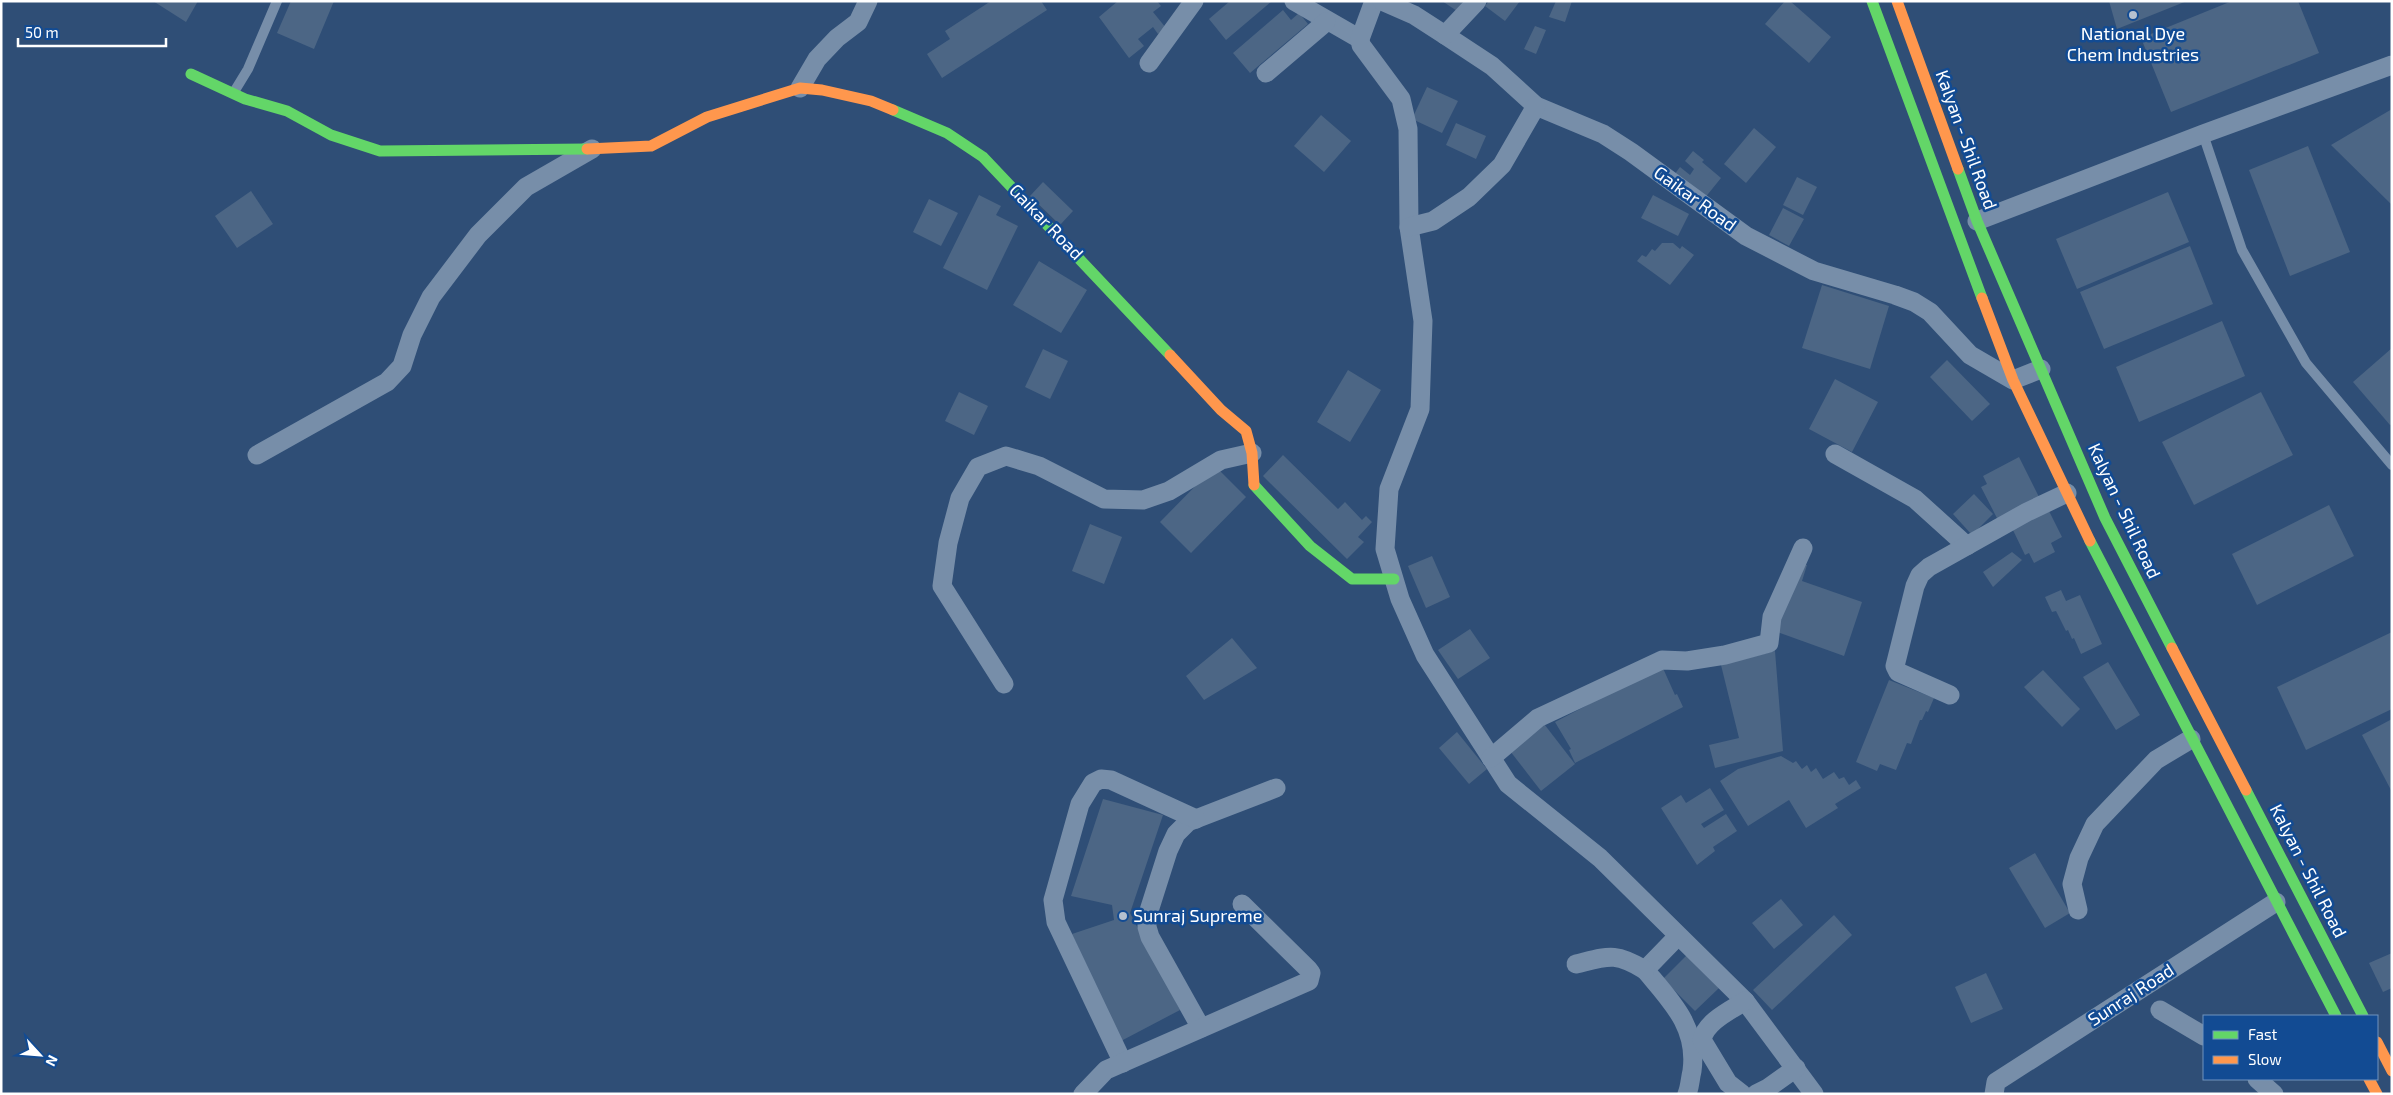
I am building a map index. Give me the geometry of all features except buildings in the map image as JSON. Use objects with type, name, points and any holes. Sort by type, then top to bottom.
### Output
[{"type":"main road","points":[[1872,1],[2013,380],[2067,493],[2191,739],[2335,1015]]},
{"type":"main road","name":"Kalyan - Shil Road","points":[[1897,1],[1977,220],[2105,518],[2363,1015]]},
{"type":"main road","points":[[192,74],[234,93],[287,111],[331,135],[380,151],[593,149],[650,146],[707,117],[800,88]]},
{"type":"main road","name":"Gaikar Road","points":[[800,88],[822,90],[871,101],[947,133],[983,157],[1102,280],[1221,410],[1246,431],[1252,453]]},
{"type":"main road","points":[[1252,453],[1253,484],[1310,546],[1352,579],[1394,579]]},
{"type":"main road","points":[[2378,1044],[2392,1071]]},
{"type":"main road","points":[[2370,1080],[2377,1094]]},
{"type":"street","points":[[800,88],[817,59],[837,38],[858,22],[868,1]]},
{"type":"street","points":[[1149,64],[1194,1]]},
{"type":"street","points":[[1294,1],[1326,22],[1360,39]]},
{"type":"street","points":[[1374,1],[1360,39],[1361,45],[1401,99],[1408,128],[1408,227],[1423,321],[1420,409],[1389,489],[1385,549],[1400,599],[1425,655],[1508,784],[1600,858],[1745,1001],[1814,1094]]},
{"type":"street","name":"Gaikar Road","points":[[1382,1],[1414,15],[1446,34],[1492,66],[1536,106],[1603,134],[1631,152],[1746,236],[1781,256],[1814,271],[1914,302],[1930,312],[1970,356],[2013,380]]},
{"type":"street","points":[[1446,34],[1476,1]]},
{"type":"street","points":[[1266,73],[1326,22]]},
{"type":"street","points":[[1977,220],[2392,65]]},
{"type":"street","points":[[1408,227],[1433,221],[1469,197],[1496,172],[1502,165],[1536,106]]},
{"type":"street","points":[[257,455],[387,382],[402,366],[412,335],[431,297],[478,235],[526,187],[593,149]]},
{"type":"street","points":[[2013,380],[2041,369]]},
{"type":"street","points":[[1004,684],[942,586],[948,543],[960,498],[978,467],[1006,456],[1039,466],[1104,498],[1143,500],[1169,491],[1221,460],[1252,453]]},
{"type":"street","points":[[1834,454],[1915,499],[1967,546]]},
{"type":"street","points":[[1950,695],[1898,672],[1895,666],[1915,586],[1920,575],[1929,567],[2067,493]]},
{"type":"street","points":[[1491,758],[1538,718],[1662,660],[1687,661],[1725,656],[1769,643],[1772,617],[1803,548]]},
{"type":"street","points":[[2078,910],[2072,884],[2079,858],[2095,824],[2156,760],[2191,739]]},
{"type":"street","points":[[1123,1063],[1056,922],[1053,900],[1080,804],[1093,783],[1100,779],[1111,780],[1196,819]]},
{"type":"street","points":[[1201,1028],[1147,927],[1148,917],[1168,851],[1176,834],[1188,822],[1276,788]]},
{"type":"street","name":"Sunraj Road","points":[[1994,1094],[1996,1082],[2276,902]]},
{"type":"street","points":[[1083,1094],[1106,1070],[1309,981],[1311,978],[1308,969],[1242,904]]},
{"type":"street","points":[[1645,970],[1678,936]]},
{"type":"street","points":[[1576,964],[1604,957],[1619,956],[1645,970],[1681,1013],[1690,1038],[1693,1062],[1687,1094]]},
{"type":"street","points":[[1742,1094],[1728,1083],[1702,1040],[1703,1033],[1708,1027],[1745,1001]]},
{"type":"street","points":[[2160,1010],[2203,1035]]},
{"type":"street","points":[[1756,1094],[1768,1088],[1796,1068]]},
{"type":"street","points":[[2258,1080],[2274,1094]]},
{"type":"lane","points":[[234,93],[248,69],[277,1]]},
{"type":"lane","points":[[2203,134],[2242,250],[2306,363],[2392,465]]},
{"type":"traffic: fast","points":[[1872,1],[1982,298]]},
{"type":"traffic: fast","points":[[191,74],[245,99],[287,111],[331,135],[380,151],[587,149]]},
{"type":"traffic: fast","points":[[893,110],[947,133],[983,157],[1170,355]]},
{"type":"traffic: fast","points":[[1958,169],[1977,221],[2105,518],[2172,648]]},
{"type":"traffic: fast","points":[[1254,485],[1310,546],[1352,579],[1394,579]]},
{"type":"traffic: fast","points":[[2090,541],[2335,1015]]},
{"type":"traffic: fast","points":[[2246,790],[2362,1015]]},
{"type":"traffic: slow","points":[[1897,1],[1958,169]]},
{"type":"traffic: slow","points":[[587,149],[651,146],[707,117],[800,88],[822,90],[871,101],[893,110]]},
{"type":"traffic: slow","points":[[1982,298],[2013,380],[2090,541]]},
{"type":"traffic: slow","points":[[1170,355],[1221,410],[1246,431],[1252,453],[1254,485]]},
{"type":"traffic: slow","points":[[2172,648],[2246,790]]},
{"type":"traffic: slow","points":[[2378,1044],[2392,1071]]},
{"type":"traffic: slow","points":[[2370,1080],[2377,1094]]},
{"type":"place","name":"National Dye Chem Industries","points":[[2133,15]]},
{"type":"place","name":"Sunraj Supreme","points":[[1123,916]]}]
